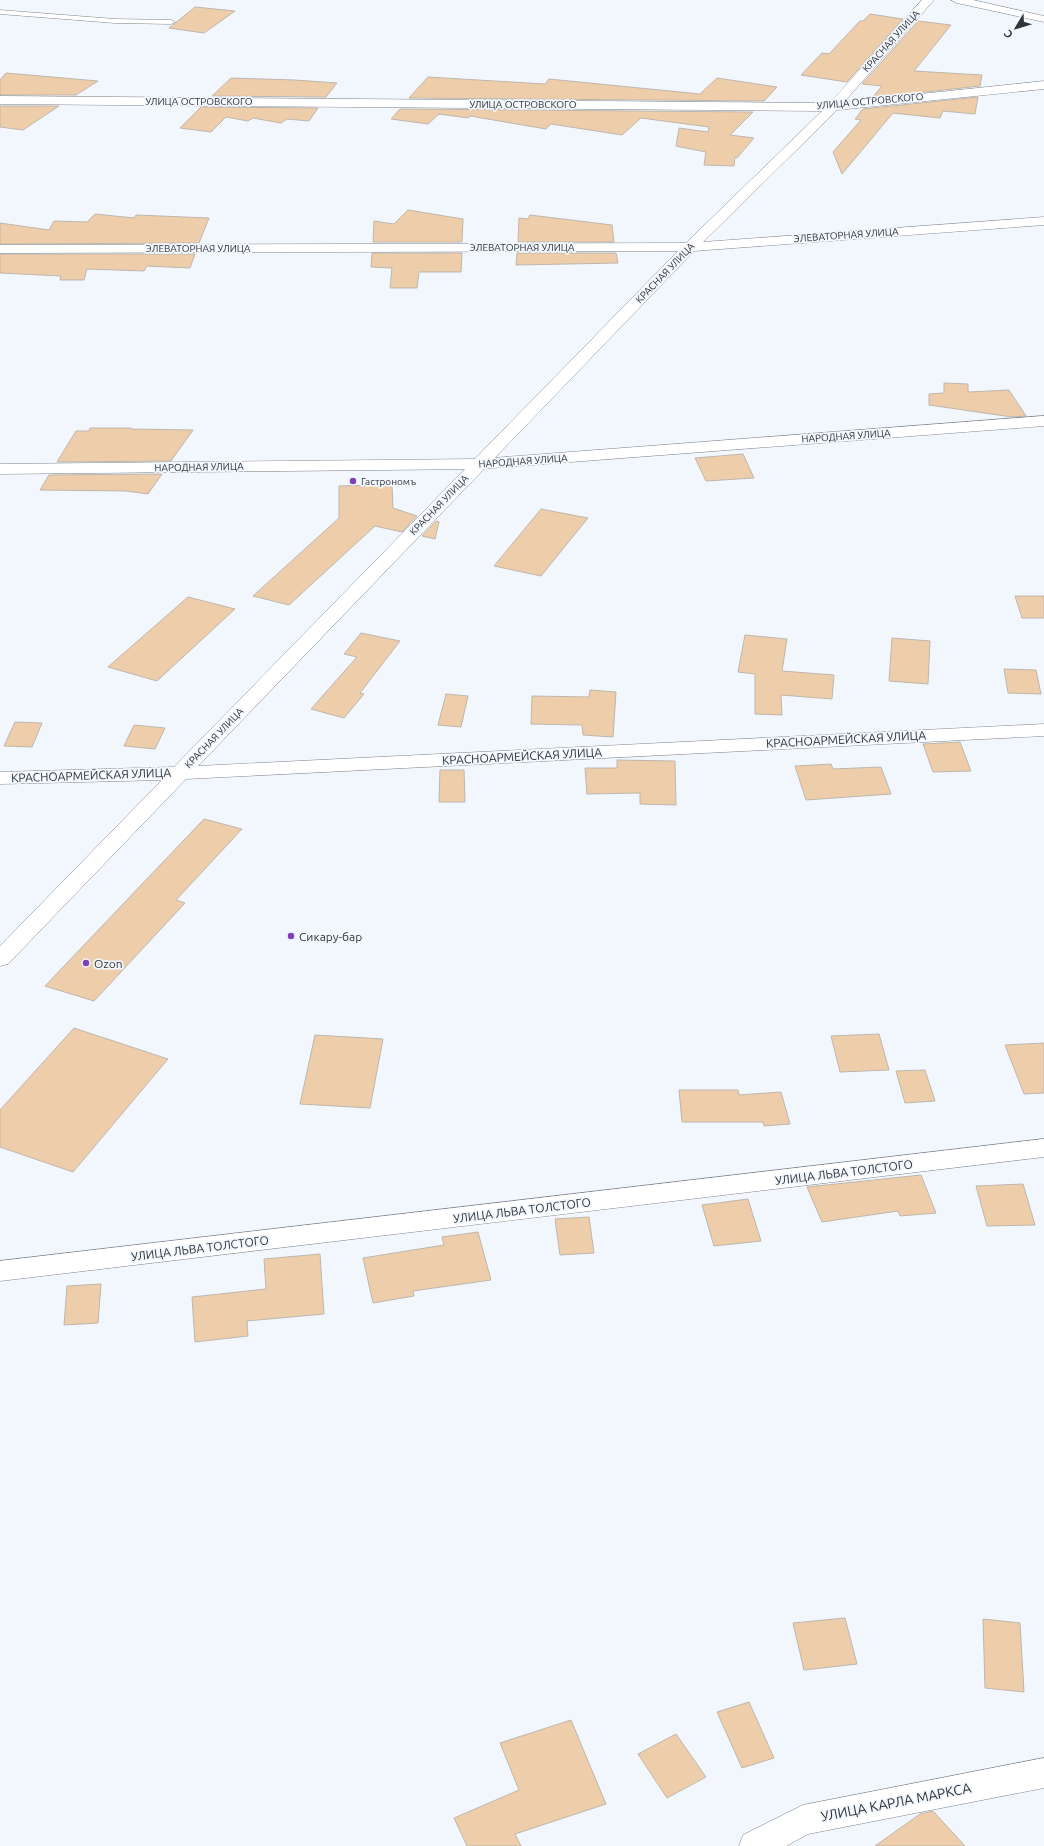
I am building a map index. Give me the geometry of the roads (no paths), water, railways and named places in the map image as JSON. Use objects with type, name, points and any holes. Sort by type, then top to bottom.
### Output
[{"type":"street","name":"КРАСНАЯ УЛИЦА","points":[[0,958],[690,247],[833,107],[928,0]]},
{"type":"street","points":[[957,0],[1044,19]]},
{"type":"street","name":"УЛИЦА ОСТРОВСКОГО","points":[[0,100],[833,107],[1044,85]]},
{"type":"street","name":"ЭЛЕВАТОРНАЯ УЛИЦА","points":[[0,249],[690,247],[1044,221]]},
{"type":"street","name":"НАРОДНАЯ УЛИЦА","points":[[0,468],[479,464],[1044,421]]},
{"type":"street","name":"КРАСНОАРМЕЙСКАЯ УЛИЦА","points":[[0,778],[181,773],[1044,730]]},
{"type":"street","name":"УЛИЦА ЛЬВА ТОЛСТОГО","points":[[0,1271],[1044,1148]]},
{"type":"street","name":"УЛИЦА КАРЛА МАРКСА","points":[[754,1846],[803,1820],[1044,1774]]},
{"type":"lane","points":[[0,21],[4,13],[115,21],[171,22]]},
{"type":"place","name":"Гастрономъ","points":[[353,481]]},
{"type":"place","name":"Сикару-бар","points":[[291,936]]},
{"type":"place","name":"Ozon","points":[[86,963]]}]
